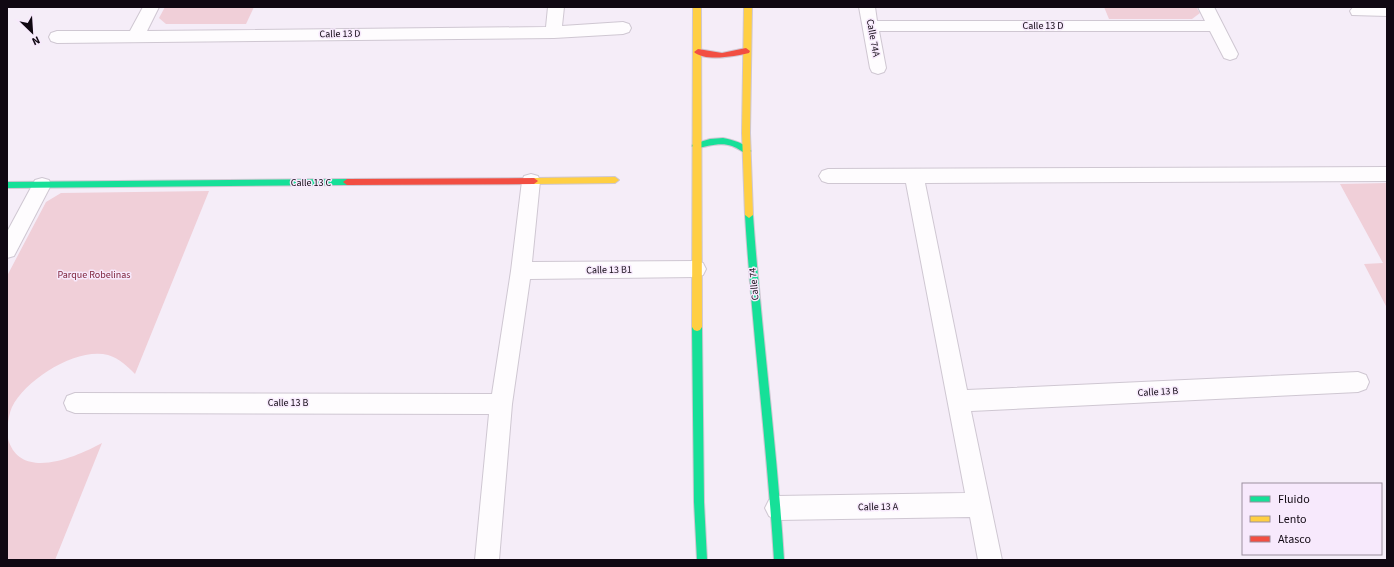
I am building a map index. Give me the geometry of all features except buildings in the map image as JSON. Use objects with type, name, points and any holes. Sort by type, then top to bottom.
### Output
[{"type":"main road","points":[[697,7],[696,269],[699,502],[702,560]]},
{"type":"main road","name":"Calle 74","points":[[748,7],[746,50],[747,151],[752,258],[777,508],[779,560]]},
{"type":"main road","points":[[698,52],[720,57],[746,50]]},
{"type":"main road","points":[[696,146],[727,140],[738,143],[747,151]]},
{"type":"main road","name":"Calle 13 C","points":[[7,185],[615,180]]},
{"type":"street","points":[[136,37],[151,7]]},
{"type":"street","points":[[554,32],[556,7]]},
{"type":"street","name":"Calle 74A","points":[[867,7],[878,68]]},
{"type":"street","points":[[1206,7],[1230,54]]},
{"type":"street","points":[[1358,11],[1387,11]]},
{"type":"street","name":"Calle 13 D","points":[[870,26],[1216,26]]},
{"type":"street","name":"Calle 13 D","points":[[57,36],[136,37],[554,32],[623,28]]},
{"type":"street","points":[[828,176],[1387,174]]},
{"type":"street","points":[[914,176],[990,560]]},
{"type":"street","points":[[487,560],[500,404],[521,271],[531,181]]},
{"type":"street","points":[[7,250],[42,185]]},
{"type":"street","name":"Calle 13 B1","points":[[521,271],[696,269]]},
{"type":"street","name":"Calle 13 B","points":[[958,401],[1358,382]]},
{"type":"street","name":"Calle 13 B","points":[[74,403],[500,404]]},
{"type":"street","name":"Calle 13 A","points":[[777,508],[979,505]]},
{"type":"green space","points":[[165,7],[254,7],[246,24],[166,24],[159,18]]},
{"type":"green space","points":[[1104,7],[1196,7],[1200,13],[1192,19],[1109,19]]},
{"type":"green space","points":[[1387,183],[1387,308],[1364,264],[1383,263],[1340,184]]},
{"type":"green space","name":"Parque Robelinas","points":[[209,191],[135,374],[120,360],[112,356],[96,354],[82,356],[68,361],[40,376],[19,396],[12,407],[8,424],[9,442],[16,454],[26,460],[38,463],[66,459],[102,443],[55,560],[7,560],[7,276],[46,202],[61,193]]},
{"type":"traffic: fast","points":[[696,146],[710,142],[723,141],[735,144],[747,151]]},
{"type":"traffic: fast","points":[[7,185],[347,182]]},
{"type":"traffic: fast","points":[[749,215],[755,302],[773,474],[779,560]]},
{"type":"traffic: fast","points":[[697,327],[699,502],[702,560]]},
{"type":"traffic: slow","points":[[697,7],[697,327]]},
{"type":"traffic: slow","points":[[748,7],[746,133],[749,215]]},
{"type":"traffic: slow","points":[[534,181],[615,180]]},
{"type":"traffic: jam","points":[[698,52],[722,56],[746,51]]},
{"type":"traffic: jam","points":[[347,182],[534,181]]}]
